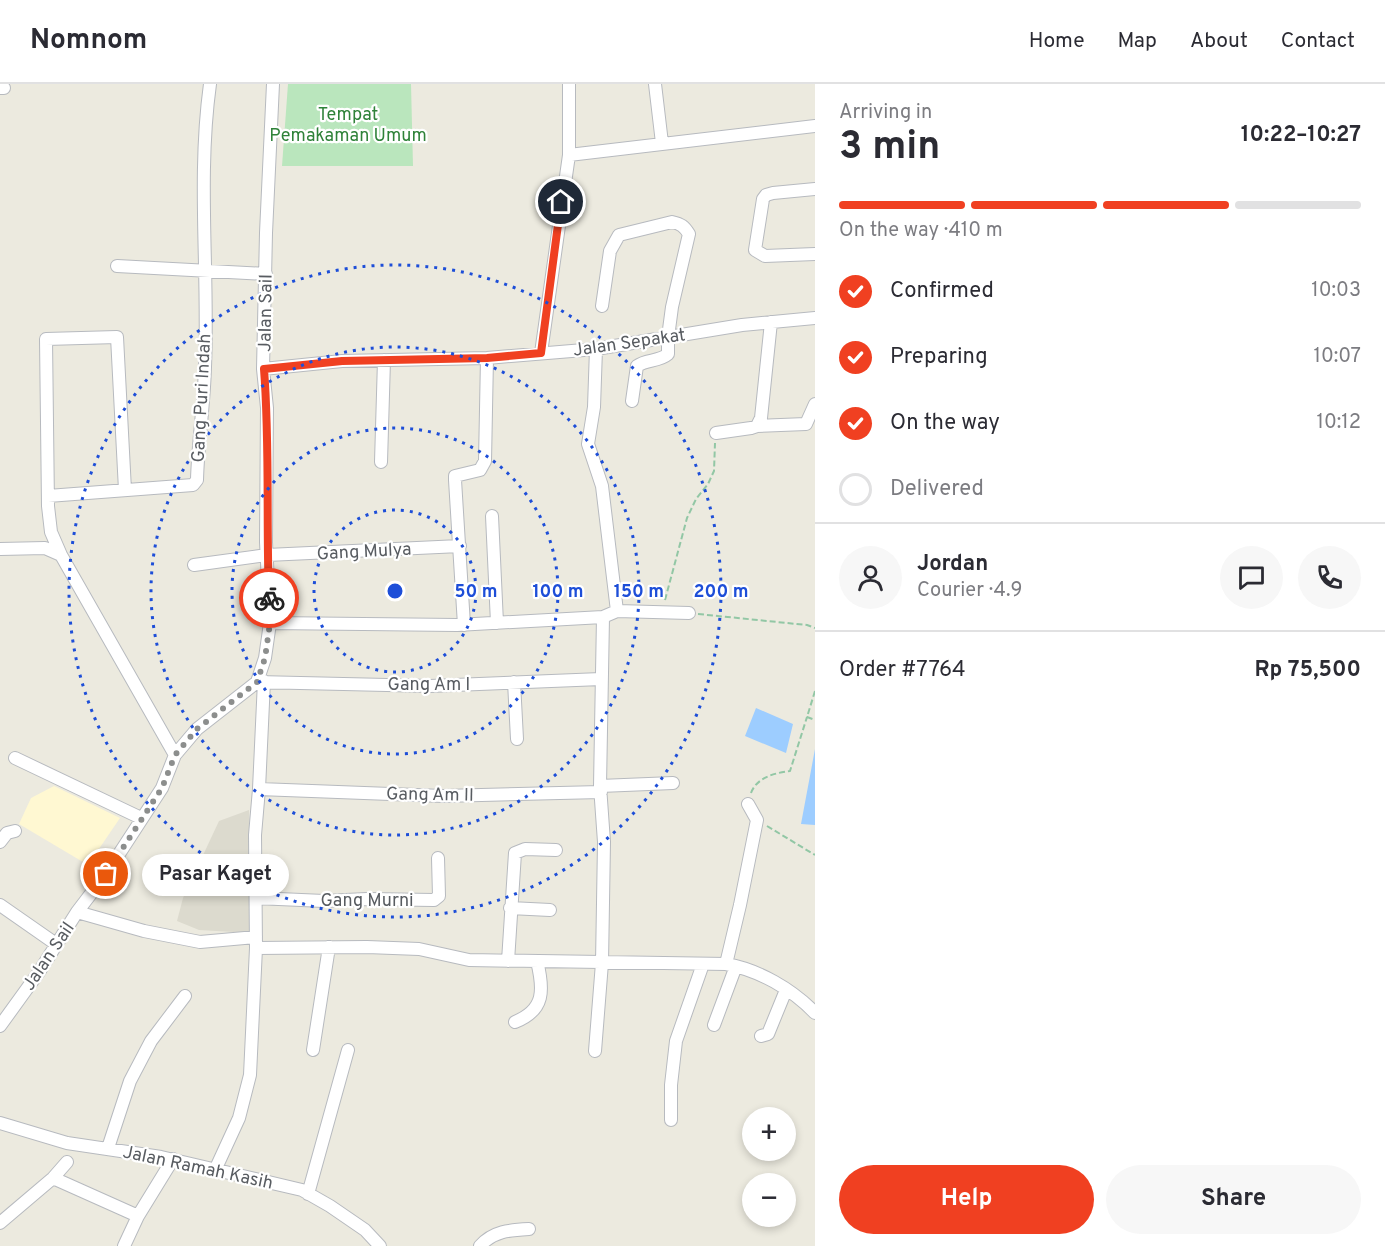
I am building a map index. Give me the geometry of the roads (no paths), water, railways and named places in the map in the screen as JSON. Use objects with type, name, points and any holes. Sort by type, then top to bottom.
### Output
[{"type":"street","points":[[205,271],[203,216],[206,110],[210,84]]},
{"type":"street","name":"Jalan Sail","points":[[0,1026],[77,912],[106,874],[162,788],[175,755],[197,729],[260,682],[270,623],[267,555],[267,408],[264,369],[266,233],[273,84]]},
{"type":"street","points":[[541,353],[569,155],[569,84]]},
{"type":"street","points":[[655,84],[662,143]]},
{"type":"street","points":[[569,155],[815,126]]},
{"type":"street","points":[[815,189],[766,195],[763,199],[755,250],[765,256],[815,254]]},
{"type":"street","points":[[602,306],[610,250],[619,235],[663,224],[680,224],[685,228],[688,234],[676,286],[667,356],[640,363],[637,366],[632,401]]},
{"type":"street","points":[[117,266],[266,274]]},
{"type":"street","name":"Gang Puri Indah","points":[[48,496],[193,485],[197,480],[205,367],[205,271]]},
{"type":"street","name":"Jalan Sepakat","points":[[264,369],[342,361],[487,358],[596,349],[742,325],[815,318]]},
{"type":"street","points":[[757,426],[762,418],[771,322]]},
{"type":"street","points":[[125,490],[117,337],[46,339],[48,496],[51,532],[61,555],[175,755]]},
{"type":"street","points":[[596,349],[594,406],[588,444],[602,486],[617,611]]},
{"type":"street","points":[[464,625],[455,480],[460,474],[480,470],[485,461],[487,358]]},
{"type":"street","points":[[381,462],[384,360]]},
{"type":"street","points":[[716,433],[757,426],[806,424],[815,404]]},
{"type":"street","points":[[492,516],[497,623]]},
{"type":"street","name":"Gang Mulya","points":[[194,565],[267,555],[460,546]]},
{"type":"street","points":[[0,549],[45,548],[61,555]]},
{"type":"street","points":[[270,623],[464,625],[603,617],[617,611],[689,614]]},
{"type":"street","points":[[596,1051],[602,963],[604,842],[601,789],[603,617]]},
{"type":"street","name":"Gang Am I","points":[[260,682],[430,686],[601,679]]},
{"type":"street","points":[[216,1168],[239,1118],[250,1075],[256,943],[255,835],[259,789],[260,682]]},
{"type":"street","points":[[514,682],[517,739]]},
{"type":"street","points":[[15,758],[141,818]]},
{"type":"street","name":"Gang Am II","points":[[259,789],[443,796],[601,789],[673,783]]},
{"type":"street","points":[[714,1025],[731,965],[757,820],[748,804]]},
{"type":"street","points":[[0,842],[7,832],[15,831]]},
{"type":"street","points":[[508,961],[515,853],[525,849],[556,850]]},
{"type":"street","name":"Gang Murni","points":[[256,898],[324,901],[434,900],[439,896],[438,858]]},
{"type":"street","points":[[0,905],[56,944]]},
{"type":"street","points":[[510,908],[550,910]]},
{"type":"street","points":[[77,912],[200,942],[419,950],[469,960],[731,965],[753,971],[802,1000],[815,1013]]},
{"type":"street","points":[[313,1050],[329,947]]},
{"type":"street","points":[[515,1022],[533,1013],[539,1004],[540,975],[537,961]]},
{"type":"street","points":[[671,1120],[671,1085],[676,1041],[703,964]]},
{"type":"street","points":[[761,1036],[768,1034],[786,990]]},
{"type":"street","points":[[108,1148],[130,1082],[151,1041],[185,996]]},
{"type":"street","points":[[308,1194],[348,1050]]},
{"type":"street","name":"Jalan Ramah Kasih","points":[[0,1123],[67,1143],[173,1159],[302,1191],[365,1230],[380,1246]]},
{"type":"street","points":[[124,1246],[138,1216],[173,1159]]},
{"type":"street","points":[[0,1223],[53,1178],[67,1162]]},
{"type":"street","points":[[53,1178],[138,1216]]},
{"type":"street","points":[[480,1246],[488,1237],[504,1231],[530,1229]]},
{"type":"water","points":[[756,708],[793,724],[786,753],[745,736]]},
{"type":"water","points":[[815,749],[815,825],[801,824]]},
{"type":"place","name":"Pasar Kaget","points":[[106,874]]},
{"type":"park label","name":"Tempat Pemakaman Umum","points":[[348,124]]}]
